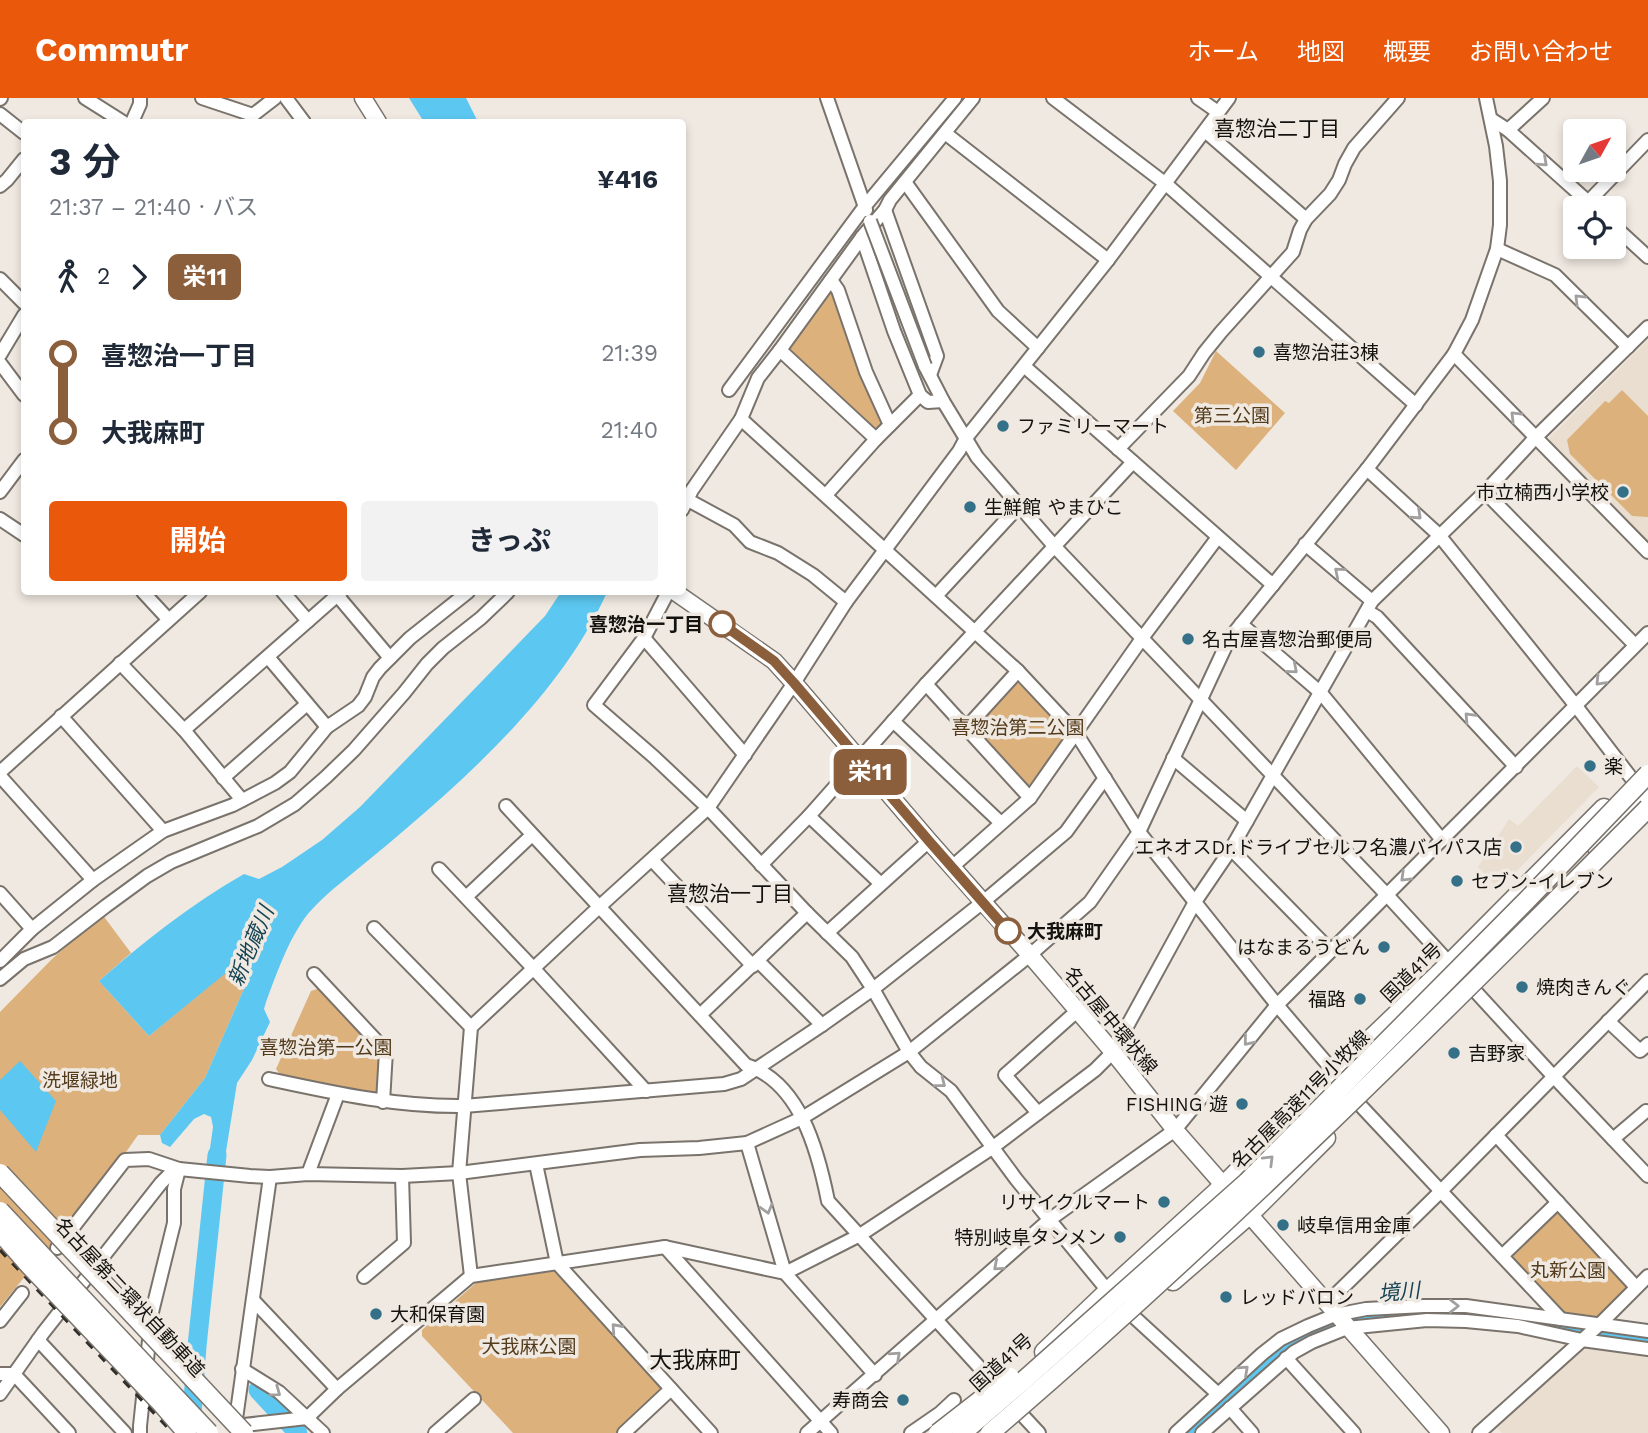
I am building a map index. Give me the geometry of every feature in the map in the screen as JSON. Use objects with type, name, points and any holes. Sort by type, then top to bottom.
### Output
[{"type":"highway","name":"国道41号","points":[[951,1433],[1002,1392],[1223,1186],[1335,1073],[1640,777],[1648,763]]},
{"type":"highway","name":"名古屋高速11号小牧線","points":[[962,1433],[1247,1182],[1527,900],[1640,777]]},
{"type":"highway","points":[[1401,1026],[1423,1017],[1648,789]]},
{"type":"highway","name":"名古屋高速11号小牧線","points":[[990,1433],[1125,1319],[1433,1024],[1648,808]]},
{"type":"highway","points":[[999,1433],[1125,1319],[1249,1215],[1648,817]]},
{"type":"highway","points":[[0,1173],[238,1432]]},
{"type":"highway","name":"名古屋第二環状自動車道","points":[[0,1190],[124,1323],[238,1432]]},
{"type":"highway","name":"名古屋第二環状自動車道","points":[[0,1211],[209,1433]]},
{"type":"highway","points":[[0,1223],[197,1433]]},
{"type":"highway","points":[[0,1232],[187,1433]]},
{"type":"highway","points":[[938,1433],[991,1393],[1088,1312],[1141,1277]]},
{"type":"highway","points":[[1008,1433],[1098,1349],[1125,1319]]},
{"type":"main road","points":[[363,98],[376,119]]},
{"type":"main road","name":"名古屋中環状線","points":[[679,595],[774,661],[794,683],[1030,955],[1223,1186],[1441,1433]]},
{"type":"street","points":[[85,98],[118,119]]},
{"type":"street","points":[[133,119],[140,98]]},
{"type":"street","points":[[202,98],[253,115],[275,98]]},
{"type":"street","points":[[286,98],[302,119]]},
{"type":"street","points":[[828,98],[864,205],[927,370],[978,457],[1055,547],[1387,894],[1554,1077],[1647,1171]]},
{"type":"street","points":[[729,390],[864,205],[956,98]]},
{"type":"street","points":[[686,503],[741,419],[758,378],[890,200],[973,98]]},
{"type":"street","points":[[1053,98],[1166,184],[1416,405]]},
{"type":"street","points":[[1198,98],[1218,112]]},
{"type":"street","points":[[471,1276],[459,1173],[471,1027],[708,808],[846,602],[966,438],[1108,260],[1229,98]]},
{"type":"street","points":[[57,1248],[125,1160],[149,1159],[182,1169],[270,1177],[308,1174],[402,1176],[459,1173],[640,1150],[747,1143],[802,1118],[909,1052],[1030,955],[1090,902],[1139,832],[1229,639],[1367,469],[1454,355],[1472,320],[1497,249],[1500,225],[1500,181],[1486,98]]},
{"type":"street","points":[[1508,130],[1543,98]]},
{"type":"street","points":[[1118,449],[1189,376],[1221,332],[1293,252],[1306,219],[1330,194],[1354,148],[1389,101]]},
{"type":"street","points":[[0,114],[21,131]]},
{"type":"street","points":[[1491,119],[1508,130],[1581,196]]},
{"type":"street","points":[[1205,131],[1306,219]]},
{"type":"street","points":[[945,133],[1108,260]]},
{"type":"street","points":[[1599,196],[1647,144]]},
{"type":"street","points":[[0,186],[21,163]]},
{"type":"street","points":[[905,182],[998,311],[1038,348]]},
{"type":"street","points":[[885,210],[937,356],[927,370]]},
{"type":"street","points":[[862,237],[894,331],[920,395],[928,402],[943,401]]},
{"type":"street","points":[[1626,237],[1648,257]]},
{"type":"street","points":[[1497,249],[1555,275],[1628,347]]},
{"type":"street","points":[[0,279],[21,300]]},
{"type":"street","points":[[831,280],[838,290],[866,372],[890,425]]},
{"type":"street","points":[[0,355],[21,320]]},
{"type":"street","points":[[270,1177],[242,1369],[238,1432],[307,1418],[337,1389],[471,1276],[665,1247],[785,1273],[860,1235],[992,1148],[1095,1070],[1112,1052],[1195,902],[1231,849],[1274,776],[1369,606],[1648,327]]},
{"type":"street","points":[[780,350],[876,439]]},
{"type":"street","points":[[1454,355],[1648,552]]},
{"type":"street","points":[[0,363],[21,391]]},
{"type":"street","points":[[1024,366],[1273,585]]},
{"type":"street","points":[[826,495],[920,395]]},
{"type":"street","points":[[741,419],[1018,671],[1076,733],[1139,832],[1335,1073]]},
{"type":"street","points":[[761,865],[1133,462]]},
{"type":"street","points":[[0,492],[21,464]]},
{"type":"street","points":[[1367,469],[1439,535],[1576,706],[1640,777]]},
{"type":"street","points":[[1485,492],[1635,646]]},
{"type":"street","points":[[686,505],[734,525],[750,542],[778,553],[813,575],[846,602]]},
{"type":"street","points":[[936,596],[1019,506]]},
{"type":"street","points":[[0,519],[21,533]]},
{"type":"street","points":[[952,867],[1030,798],[1218,537]]},
{"type":"street","points":[[1305,544],[1369,606],[1377,618],[1516,767]]},
{"type":"street","points":[[145,595],[169,619]]},
{"type":"street","points":[[93,880],[0,774],[197,595]]},
{"type":"street","points":[[286,595],[308,621]]},
{"type":"street","points":[[184,730],[337,595]]},
{"type":"street","points":[[341,595],[390,658]]},
{"type":"street","points":[[0,961],[32,929],[93,880],[163,831],[212,814],[275,783],[290,772],[327,727],[358,706],[373,677],[390,658],[410,638],[464,595]]},
{"type":"street","points":[[0,979],[24,959],[53,947],[147,876],[191,853],[258,826],[295,804],[354,750],[443,648],[505,595]]},
{"type":"street","points":[[666,595],[644,638],[594,705],[708,808],[852,957],[909,1052],[921,1067],[951,1091],[992,1148],[1108,1291]]},
{"type":"street","points":[[1241,624],[1321,693],[1443,840]]},
{"type":"street","points":[[807,1433],[1049,1220],[1175,1130],[1277,1005],[1648,633]]},
{"type":"street","points":[[644,638],[745,755]]},
{"type":"street","points":[[268,657],[327,727]]},
{"type":"street","points":[[120,663],[184,730],[242,800]]},
{"type":"street","points":[[967,727],[1018,671]]},
{"type":"street","points":[[926,684],[1030,798]]},
{"type":"street","points":[[223,778],[307,704]]},
{"type":"street","points":[[61,716],[163,831]]},
{"type":"street","points":[[893,721],[1001,824]]},
{"type":"street","points":[[1173,758],[1247,821]]},
{"type":"street","points":[[269,1079],[383,1102],[432,1107],[646,1091],[723,1084],[741,1079],[873,989],[983,902],[1066,832],[1105,778]]},
{"type":"street","points":[[506,806],[746,1065],[756,1068],[785,1090],[802,1118],[821,1167],[828,1201],[1039,1433]]},
{"type":"street","points":[[809,816],[881,884]]},
{"type":"street","points":[[466,897],[532,835]]},
{"type":"street","points":[[827,933],[929,841]]},
{"type":"street","points":[[1231,849],[1331,950]]},
{"type":"street","points":[[652,860],[822,1026]]},
{"type":"street","points":[[439,869],[646,1091]]},
{"type":"street","points":[[0,893],[32,929]]},
{"type":"street","points":[[701,1015],[807,913]]},
{"type":"street","points":[[374,928],[471,1027]]},
{"type":"street","points":[[314,974],[386,1051],[383,1102]]},
{"type":"street","points":[[1202,1433],[1286,1359],[1312,1342],[1339,1318],[1441,1191],[1648,981]]},
{"type":"street","points":[[1038,1113],[1005,1075],[1077,1011]]},
{"type":"street","points":[[1608,1021],[1640,1052],[1648,1044]]},
{"type":"street","points":[[308,1174],[338,1094]]},
{"type":"street","points":[[1359,1104],[1561,1320]]},
{"type":"street","points":[[1613,1139],[1647,1111]]},
{"type":"street","points":[[1496,1135],[1636,1287]]},
{"type":"street","points":[[747,1143],[785,1273],[875,1375]]},
{"type":"street","points":[[536,1164],[557,1263],[711,1433]]},
{"type":"street","points":[[0,1394],[38,1340],[160,1183],[182,1169]]},
{"type":"street","points":[[140,1433],[152,1312],[174,1223],[174,1189],[182,1169]]},
{"type":"street","points":[[364,1277],[404,1244],[402,1176]]},
{"type":"street","points":[[1502,1256],[1558,1202]]},
{"type":"street","points":[[665,1247],[831,1433]]},
{"type":"street","points":[[1479,1433],[1600,1324],[1648,1276]]},
{"type":"street","points":[[0,1321],[22,1293]]},
{"type":"street","points":[[253,1300],[337,1389]]},
{"type":"street","points":[[1175,1433],[1281,1339],[1308,1325],[1366,1309],[1466,1306],[1648,1331]]},
{"type":"street","points":[[1339,1318],[1466,1321],[1518,1326],[1648,1349]]},
{"type":"street","points":[[1125,1319],[1218,1394]]},
{"type":"street","points":[[38,1340],[125,1433]]},
{"type":"street","points":[[1286,1359],[1354,1433]]},
{"type":"street","points":[[242,1369],[279,1392],[323,1433]]},
{"type":"street","points":[[0,1374],[14,1374],[69,1433]]},
{"type":"street","points":[[624,1433],[671,1390]]},
{"type":"street","points":[[435,1433],[474,1399]]},
{"type":"street","points":[[911,1433],[954,1401]]},
{"type":"street","points":[[1230,1408],[1252,1433]]},
{"type":"shaded area","name":"市立楠西小学校","points":[[1648,340],[1648,543],[1549,438]]},
{"type":"shaded area","name":"エネオスDr.ドライブセルフ名濃バイパス店","points":[[1577,766],[1599,787],[1499,889],[1478,867],[1509,819],[1518,826]]},
{"type":"shaded area","points":[[1582,1344],[1648,1354],[1648,1433],[1502,1433],[1494,1425]]},
{"type":"green space","points":[[828,289],[835,290],[884,422],[880,428],[874,429],[789,353],[787,345]]},
{"type":"green space","name":"第三公園","points":[[1216,351],[1285,413],[1236,470],[1173,411],[1200,383]]},
{"type":"green space","name":"市立楠西小学校","points":[[1622,390],[1648,416],[1648,517],[1632,516],[1570,454],[1567,440],[1605,401],[1609,403]]},
{"type":"green space","name":"喜惣治第二公園","points":[[1015,680],[1020,680],[1066,731],[1067,737],[1033,786],[1027,787],[975,729],[975,724]]},
{"type":"green space","name":"洗堰緑地","points":[[102,914],[131,953],[99,981],[149,1036],[227,971],[238,971],[243,975],[243,991],[205,1078],[160,1135],[138,1135],[0,1307],[0,1012],[52,959]]},
{"type":"green space","name":"喜惣治第一公園","points":[[320,988],[380,1050],[379,1092],[374,1094],[282,1077],[276,1069],[311,991]]},
{"type":"green space","name":"丸新公園","points":[[1558,1203],[1635,1287],[1600,1323],[1562,1319],[1503,1256]]},
{"type":"green space","name":"大我麻公園","points":[[555,1271],[661,1387],[661,1391],[616,1433],[513,1433],[422,1336],[422,1330],[477,1282]]},
{"type":"water","points":[[409,98],[466,98],[476,119],[422,119]]},
{"type":"water","points":[[559,595],[605,595],[584,635],[556,677],[523,717],[448,792],[328,894],[296,931],[264,1009],[270,1022],[252,1060],[237,1083],[223,1170],[207,1170],[213,1127],[211,1117],[204,1114],[194,1119],[170,1147],[162,1143],[160,1135],[205,1078],[243,991],[245,978],[238,971],[227,972],[149,1036],[99,981],[205,898],[244,874],[259,879],[322,840],[360,807],[545,616]]},
{"type":"water","points":[[20,1061],[56,1101],[36,1152],[0,1110],[0,1080]]},
{"type":"waterway","name":"新地蔵川","points":[[191,1428],[217,1155]]},
{"type":"waterway","name":"境川","points":[[1190,1433],[1283,1349],[1308,1335],[1356,1319],[1444,1311],[1542,1322],[1648,1340]]},
{"type":"waterway","name":"境川","points":[[258,1390],[298,1433]]},
{"type":"railway","points":[[0,1250],[173,1433]]},
{"type":"bus line","name":"栄11","points":[[722,624],[774,661],[1008,931]]},
{"type":"place","name":"喜惣治荘3棟","points":[[1259,352]]},
{"type":"place","name":"ファミリーマート","points":[[1003,426]]},
{"type":"place","name":"市立楠西小学校","points":[[1623,492]]},
{"type":"place","name":"生鮮館 やまひこ","points":[[970,507]]},
{"type":"place","name":"喜惣治一丁目","points":[[722,624]]},
{"type":"place","name":"名古屋喜惣治郵便局","points":[[1188,639]]},
{"type":"place","name":"楽","points":[[1590,766]]},
{"type":"place","name":"エネオスDr.ドライブセルフ名濃バイパス店","points":[[1516,847]]},
{"type":"place","name":"セブン-イレブン","points":[[1457,881]]},
{"type":"place","name":"大我麻町","points":[[1008,931]]},
{"type":"place","name":"はなまるうどん","points":[[1384,947]]},
{"type":"place","name":"焼肉きんぐ","points":[[1522,987]]},
{"type":"place","name":"福路","points":[[1360,999]]},
{"type":"place","name":"吉野家","points":[[1454,1053]]},
{"type":"place","name":"FISHING 遊","points":[[1242,1104]]},
{"type":"place","name":"リサイクルマート","points":[[1164,1202]]},
{"type":"place","name":"岐阜信用金庫","points":[[1283,1225]]},
{"type":"place","name":"特別岐阜タンメン","points":[[1120,1237]]},
{"type":"place","name":"レッドバロン","points":[[1226,1297]]},
{"type":"place","name":"大和保育園","points":[[376,1314]]},
{"type":"place","name":"寿商会","points":[[903,1400]]},
{"type":"district","name":"喜惣治二丁目","points":[[1277,129]]},
{"type":"district","name":"喜惣治一丁目","points":[[730,894]]},
{"type":"district","name":"大我麻町","points":[[695,1360]]}]
